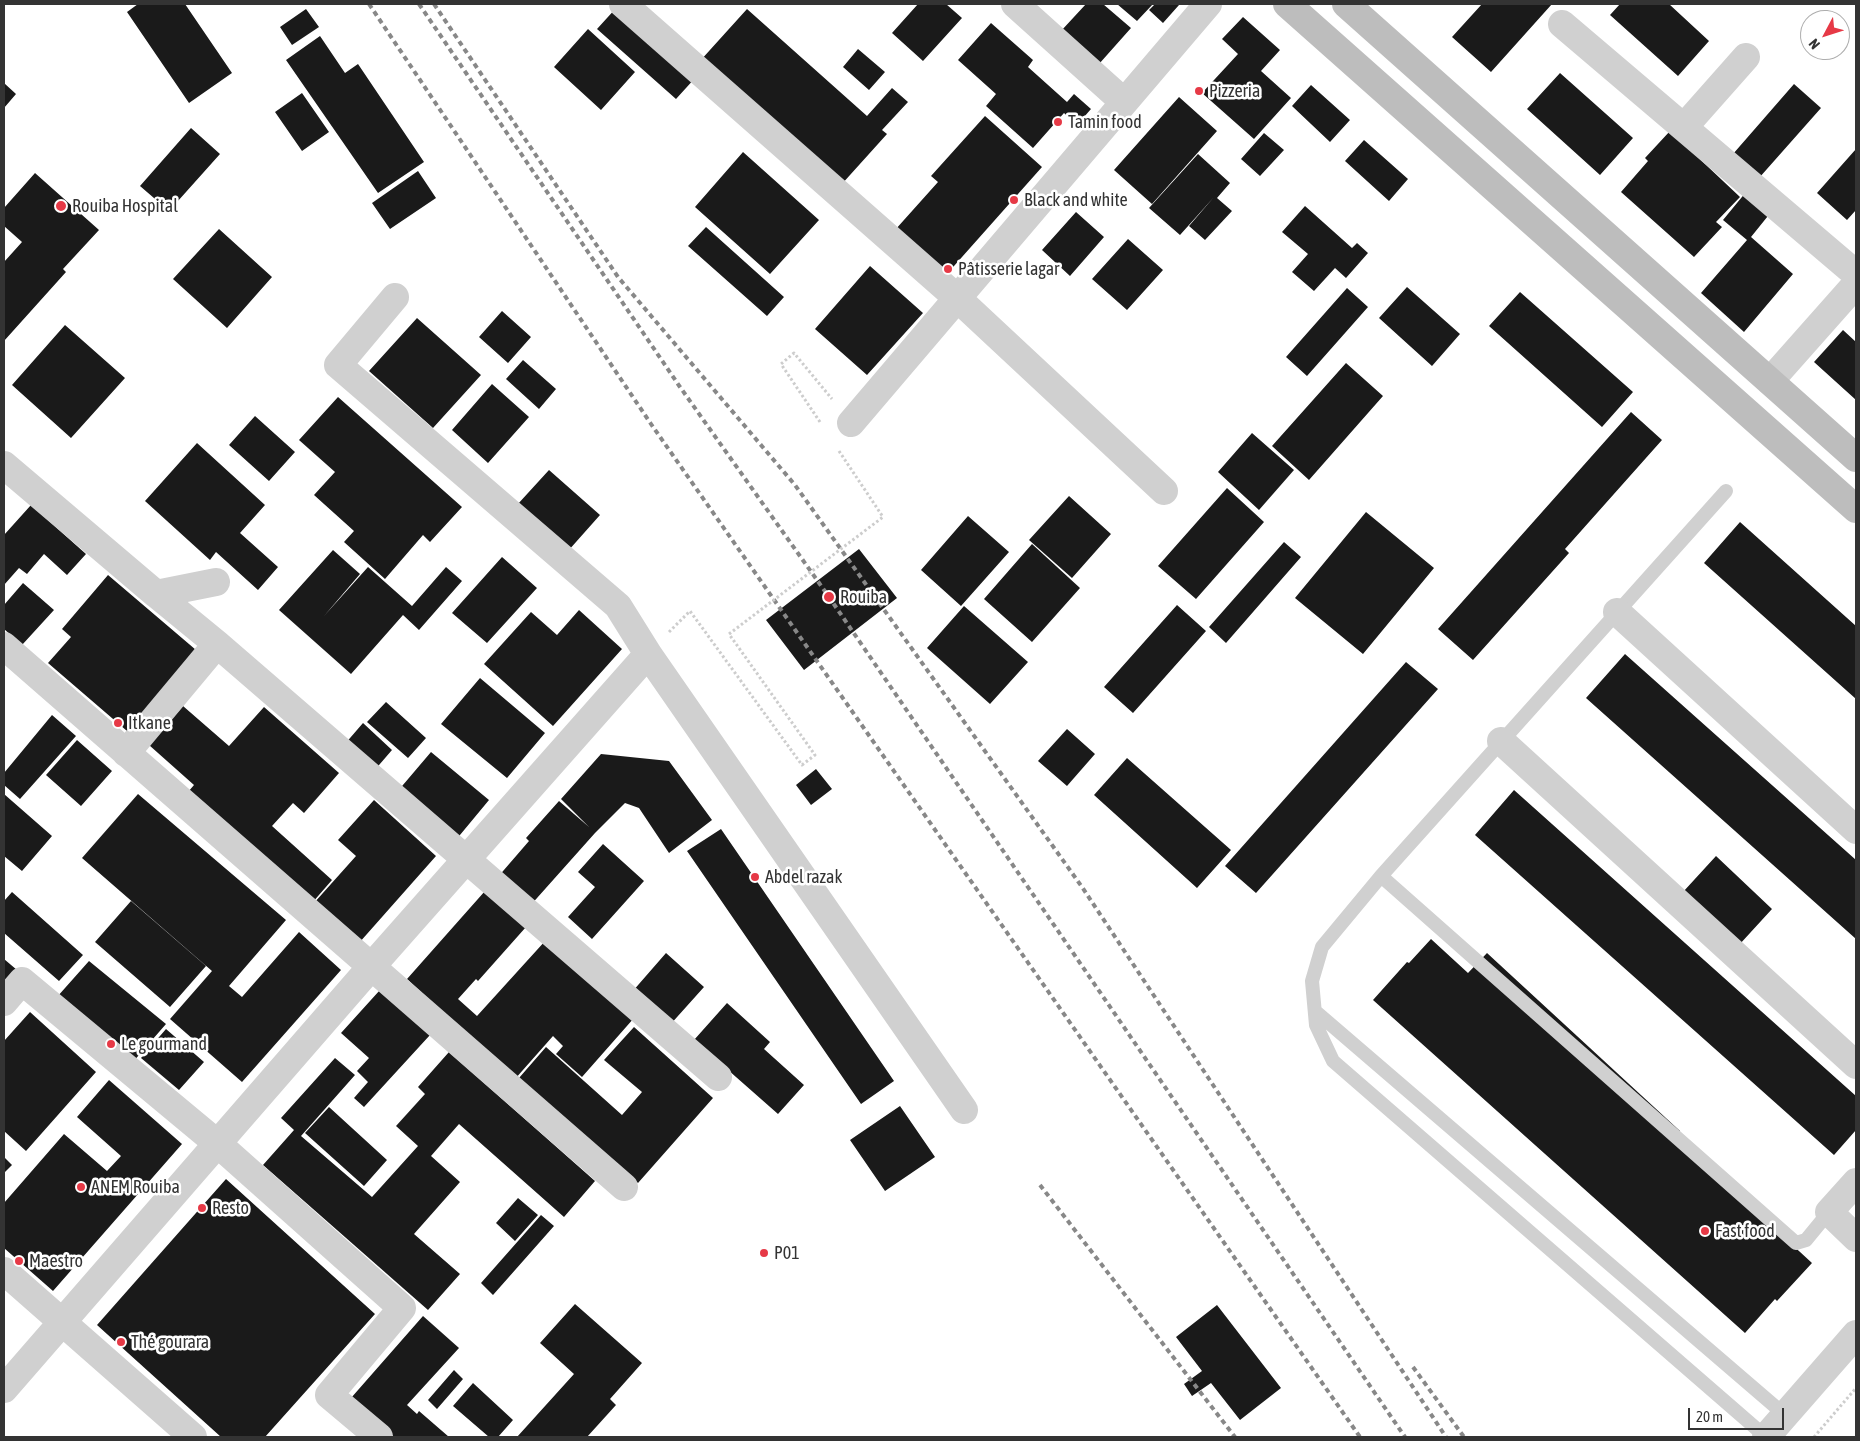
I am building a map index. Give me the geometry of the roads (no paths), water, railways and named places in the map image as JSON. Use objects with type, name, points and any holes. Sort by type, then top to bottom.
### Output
[{"type":"main road","points":[[1287,4],[1856,509]]},
{"type":"main road","points":[[1346,4],[1856,458]]},
{"type":"street","points":[[623,4],[956,297],[1164,491]]},
{"type":"street","points":[[1015,4],[1124,102]]},
{"type":"street","points":[[851,423],[956,297],[1208,4]]},
{"type":"street","points":[[1562,24],[1856,274]]},
{"type":"street","points":[[1684,127],[1746,57]]},
{"type":"street","points":[[1770,381],[1856,284]]},
{"type":"street","points":[[395,297],[338,366],[618,606],[648,654],[964,1110]]},
{"type":"street","points":[[4,465],[217,644],[718,1077]]},
{"type":"street","points":[[156,594],[216,582]]},
{"type":"street","points":[[1617,612],[1856,830]]},
{"type":"street","points":[[126,753],[217,644]]},
{"type":"street","points":[[4,646],[624,1187]]},
{"type":"street","points":[[4,1389],[371,967],[648,654]]},
{"type":"street","points":[[1501,741],[1856,1065]]},
{"type":"street","points":[[4,1002],[22,980],[218,1144],[402,1308],[329,1395],[379,1437]]},
{"type":"street","points":[[1856,1182],[1828,1212],[1856,1238]]},
{"type":"street","points":[[4,1272],[193,1437]]},
{"type":"street","points":[[1766,1437],[1856,1334]]},
{"type":"lane","points":[[1726,491],[1381,876],[1322,947],[1312,981],[1316,1025],[1333,1061],[1766,1437]]},
{"type":"lane","points":[[1381,876],[1796,1243],[1806,1240],[1828,1212]]},
{"type":"lane","points":[[1315,1011],[1785,1415]]},
{"type":"railway","points":[[369,4],[651,424],[1360,1437]]},
{"type":"railway","points":[[419,4],[680,387],[829,597],[1405,1437]]},
{"type":"railway","points":[[434,4],[618,277],[795,485],[1082,887],[1446,1437]]},
{"type":"railway","points":[[1040,1185],[1235,1437]]},
{"type":"railway","points":[[1413,1367],[1464,1437]]},
{"type":"place","name":"Pizzeria","points":[[1199,91]]},
{"type":"place","name":"Tamin food","points":[[1058,122]]},
{"type":"place","name":"Black and white","points":[[1014,200]]},
{"type":"place","name":"Rouiba Hospital","points":[[61,206]]},
{"type":"place","name":"Pâtisserie lagar","points":[[948,269]]},
{"type":"place","name":"Rouiba","points":[[829,597]]},
{"type":"place","name":"Itkane","points":[[118,723]]},
{"type":"place","name":"Abdel razak","points":[[755,877]]},
{"type":"place","name":"Le gourmand","points":[[111,1044]]},
{"type":"place","name":"ANEM Rouiba","points":[[81,1187]]},
{"type":"place","name":"Resto","points":[[202,1208]]},
{"type":"place","name":"Fast food","points":[[1705,1231]]},
{"type":"place","name":"P01","points":[[764,1253]]},
{"type":"place","name":"Maestro","points":[[19,1261]]},
{"type":"place","name":"Thé gourara","points":[[121,1342]]}]
